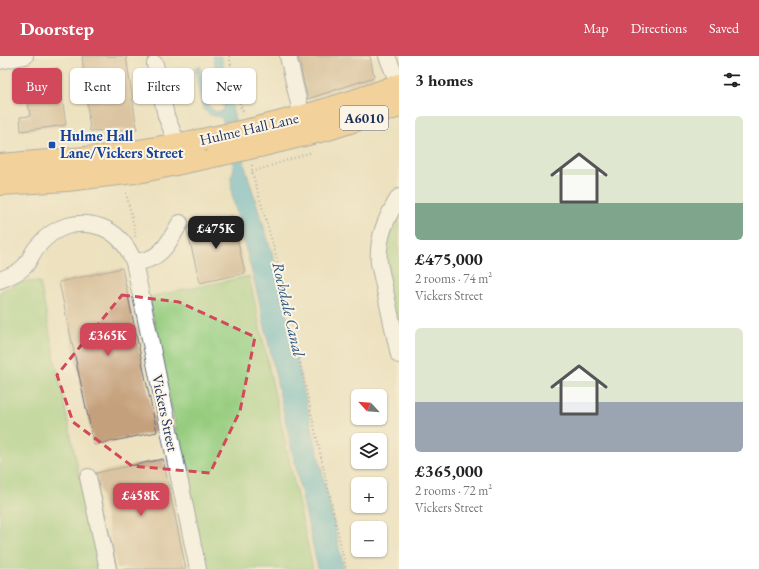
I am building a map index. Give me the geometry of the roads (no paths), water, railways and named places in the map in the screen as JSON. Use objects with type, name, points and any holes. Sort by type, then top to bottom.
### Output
[{"type":"highway","name":"Hulme Hall Lane","points":[[0,184],[67,180],[143,171],[218,156],[251,132],[376,94],[399,85]]},
{"type":"highway","name":"Hulme Hall Lane","points":[[0,165],[110,156],[251,132],[328,129],[399,106]]},
{"type":"street","points":[[0,60],[25,56]]},
{"type":"street","points":[[288,56],[302,117]]},
{"type":"street","points":[[387,56],[399,85]]},
{"type":"street","points":[[155,64],[166,116],[178,145]]},
{"type":"street","points":[[399,197],[387,218],[380,237],[378,251],[379,263],[399,355]]},
{"type":"street","points":[[134,262],[156,256],[166,246],[180,222]]},
{"type":"street","name":"Vickers Street","points":[[0,280],[14,274],[24,266],[38,246],[54,231],[70,225],[83,224],[109,230],[127,247],[134,262],[198,569]]},
{"type":"street","points":[[88,477],[108,569]]},
{"type":"water","points":[[213,56],[221,56],[224,68],[216,68]]},
{"type":"water","points":[[200,66],[202,77],[202,104],[207,104],[215,111],[222,112],[224,108],[223,104],[232,104],[246,170],[274,259],[344,569],[318,569],[258,296],[232,195],[231,177],[234,169],[222,118],[210,115],[204,110],[202,105],[199,92],[195,67]]},
{"type":"place","name":"Hulme Hall Lane/Vickers Street","points":[[52,145]]},
{"type":"water label","name":"Rochdale Canal","points":[[289,309]]}]
